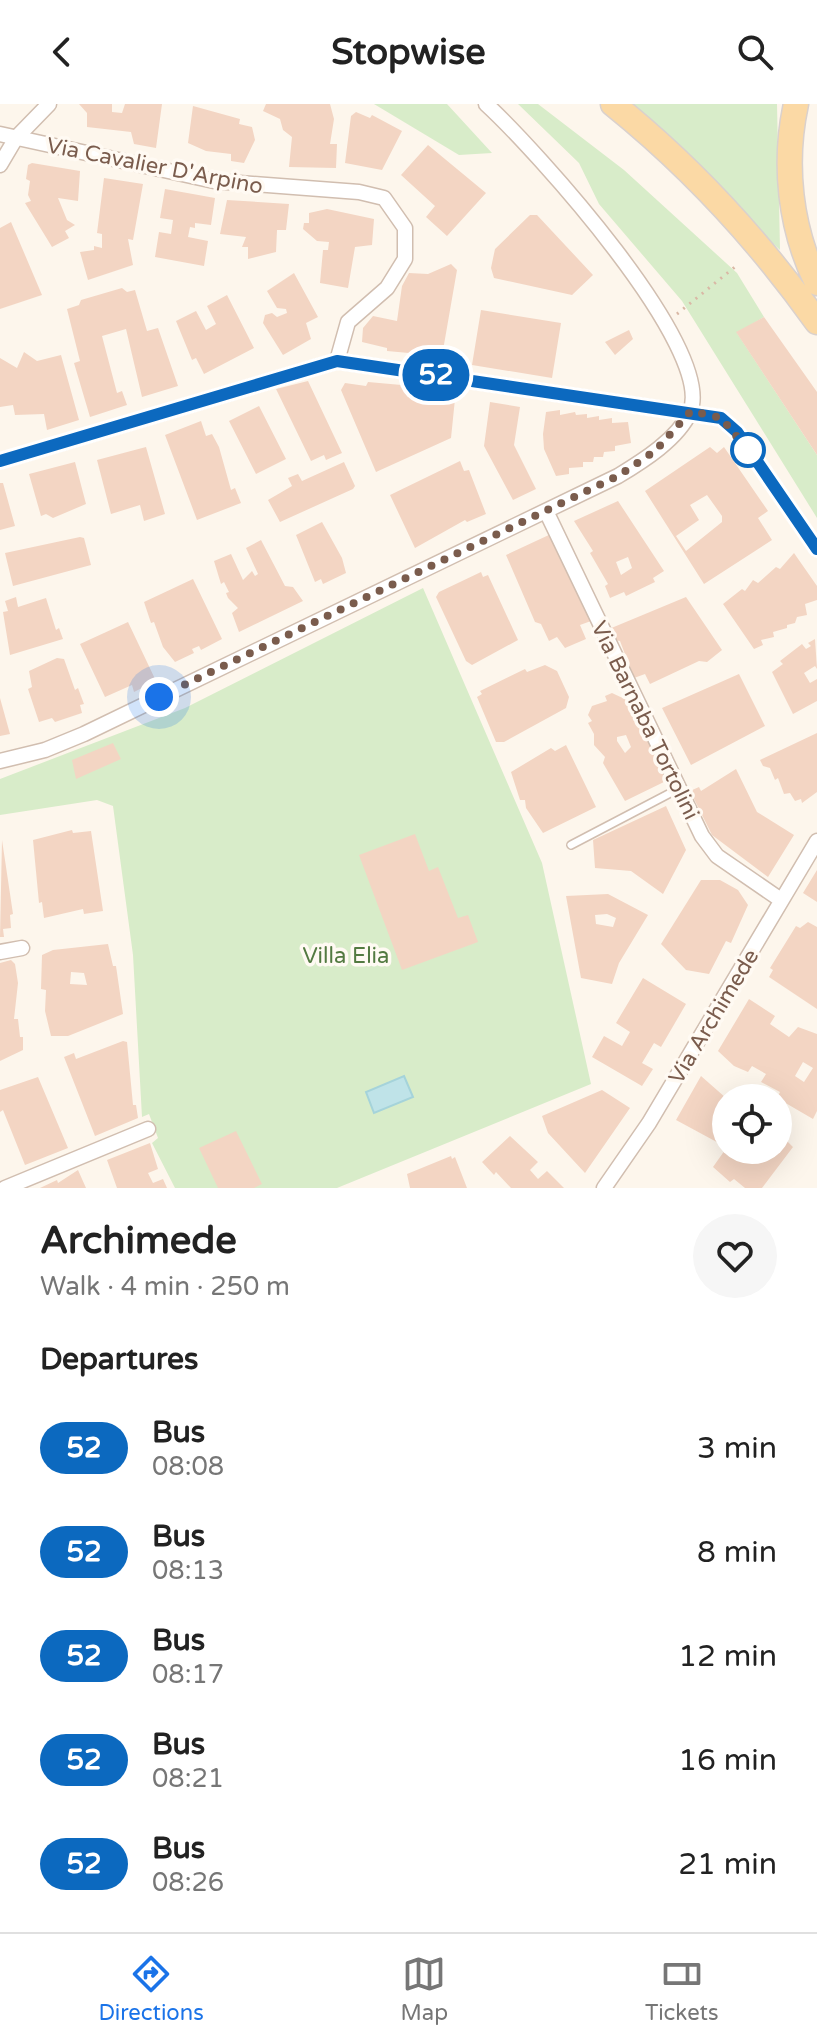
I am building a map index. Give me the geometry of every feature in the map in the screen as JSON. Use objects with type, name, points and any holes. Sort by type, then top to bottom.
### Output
[{"type":"main road","points":[[613,104],[712,196],[785,279],[817,322]]},
{"type":"main road","points":[[796,104],[790,134],[790,188],[802,244],[817,283]]},
{"type":"street","points":[[0,165],[16,138],[49,104]]},
{"type":"street","points":[[0,761],[45,750],[84,734],[546,511],[645,458],[680,427],[691,411],[691,379],[666,324],[598,227],[520,137],[486,104]]},
{"type":"street","name":"Via Cavalier D'Arpino","points":[[0,134],[214,181],[365,192],[384,198],[405,228],[405,259],[387,288],[348,322],[337,361]]},
{"type":"street","points":[[0,461],[337,361],[714,415],[730,424],[817,549]]},
{"type":"street","name":"Via Barnaba Tortolini","points":[[546,511],[678,789],[713,853],[781,900]]},
{"type":"street","name":"Via Archimede","points":[[604,1188],[649,1123],[817,841]]},
{"type":"street","points":[[0,952],[22,948]]},
{"type":"street","points":[[5,1188],[148,1129]]},
{"type":"lane","points":[[571,845],[678,789]]},
{"type":"path","points":[[666,324],[736,266]]},
{"type":"green space","points":[[374,104],[447,104],[492,153],[459,155]]},
{"type":"green space","points":[[518,104],[538,104],[624,170],[737,273],[764,317],[737,333],[817,455],[817,518],[682,301],[599,204],[579,163]]},
{"type":"green space","points":[[625,104],[777,104],[780,250]]},
{"type":"green space","name":"Villa Elia","points":[[423,588],[542,863],[591,1084],[337,1188],[175,1188],[152,1143],[158,1138],[149,1114],[142,1117],[133,955],[113,806],[97,800],[0,815],[0,779],[185,708]]},
{"type":"water","points":[[404,1076],[413,1097],[374,1113],[366,1092]]},
{"type":"building","points":[[79,104],[112,104],[112,112],[122,113],[125,104],[162,104],[156,148],[134,144],[131,132],[87,127],[87,113]]},
{"type":"building","points":[[266,104],[330,104],[334,119],[330,144],[337,144],[336,168],[289,167],[292,137],[283,130],[280,119],[263,111]]},
{"type":"building","points":[[193,106],[240,119],[239,124],[252,127],[255,140],[244,163],[231,161],[231,154],[206,151],[188,143]]},
{"type":"building","points":[[356,112],[370,118],[372,115],[402,131],[382,170],[345,163],[351,116]]},
{"type":"building","points":[[428,145],[486,193],[447,236],[426,217],[435,206],[401,175]]},
{"type":"building","points":[[32,163],[80,171],[78,201],[58,198],[67,220],[75,225],[65,231],[69,238],[52,247],[25,203],[31,201],[28,195],[30,181],[26,179],[28,165]]},
{"type":"building","points":[[104,178],[143,184],[133,240],[128,239],[133,265],[88,280],[80,252],[94,250],[94,246],[102,248],[102,234],[97,233]]},
{"type":"building","points":[[165,189],[215,198],[211,225],[195,223],[195,228],[190,227],[188,237],[208,241],[204,266],[155,257],[159,232],[171,234],[173,220],[160,218]]},
{"type":"building","points":[[227,200],[289,204],[286,230],[277,230],[276,252],[248,259],[248,247],[242,247],[246,237],[220,234]]},
{"type":"building","points":[[327,209],[374,219],[372,245],[355,247],[348,288],[320,283],[323,250],[328,250],[329,242],[317,241],[303,229],[304,223],[309,223],[309,213]]},
{"type":"building","points":[[530,215],[537,215],[593,275],[572,295],[494,278],[491,268],[495,249]]},
{"type":"building","points":[[11,222],[42,295],[0,309],[0,228]]},
{"type":"building","points":[[451,264],[457,270],[442,356],[387,351],[387,348],[362,342],[363,328],[373,316],[397,321],[402,286],[409,273],[428,274]]},
{"type":"building","points":[[294,273],[318,317],[306,323],[311,339],[283,355],[263,323],[265,315],[272,313],[277,317],[287,313],[286,309],[277,308],[267,291]]},
{"type":"building","points":[[122,288],[127,292],[135,290],[147,331],[158,328],[178,386],[142,397],[126,329],[102,336],[117,393],[122,391],[127,405],[90,417],[74,363],[80,361],[67,309],[79,305],[81,300]]},
{"type":"building","points":[[227,295],[254,348],[204,374],[196,358],[192,360],[176,321],[196,311],[206,330],[216,324],[207,306]]},
{"type":"building","points":[[481,310],[561,323],[552,378],[472,365]]},
{"type":"building","points":[[764,317],[817,392],[817,455],[736,332]]},
{"type":"building","points":[[629,330],[633,339],[615,355],[605,342]]},
{"type":"building","points":[[24,352],[37,361],[61,355],[79,420],[47,430],[44,414],[15,415],[13,405],[0,407],[0,358],[17,368]]},
{"type":"building","points":[[308,381],[342,453],[326,460],[324,455],[311,461],[276,389]]},
{"type":"building","points":[[368,382],[424,387],[424,391],[448,394],[448,398],[455,399],[451,438],[376,472],[341,390],[345,383],[366,386]]},
{"type":"building","points":[[490,402],[520,407],[514,445],[536,489],[513,500],[484,446]]},
{"type":"building","points":[[259,406],[286,459],[256,474],[229,421]]},
{"type":"building","points":[[560,410],[560,415],[575,412],[576,415],[587,414],[587,418],[599,416],[599,420],[612,418],[612,423],[628,422],[631,443],[615,446],[615,451],[604,452],[603,457],[594,457],[593,462],[583,462],[583,467],[569,468],[569,474],[556,476],[544,449],[543,434],[546,412]]},
{"type":"building","points":[[201,421],[206,436],[212,434],[219,447],[231,490],[235,488],[241,503],[197,520],[165,435]]},
{"type":"building","points":[[146,447],[165,514],[144,521],[140,505],[111,514],[97,460]]},
{"type":"building","points":[[710,447],[717,453],[724,447],[768,511],[758,518],[772,540],[704,584],[645,491]],"holes":[[[707,495],[722,516],[722,522],[686,551],[676,536],[699,520],[690,505]]]},
{"type":"building","points":[[460,461],[464,471],[469,470],[486,514],[467,522],[465,520],[415,548],[390,495]]},
{"type":"building","points":[[75,462],[86,504],[53,518],[46,514],[41,516],[29,474]]},
{"type":"building","points":[[344,462],[355,486],[353,489],[280,522],[268,500],[292,486],[288,478],[298,474],[302,481]]},
{"type":"building","points":[[0,483],[3,483],[15,526],[0,530]]},
{"type":"building","points":[[618,501],[664,571],[653,578],[655,582],[626,596],[624,592],[610,598],[605,586],[608,584],[590,553],[593,551],[574,521]],"holes":[[[628,557],[632,568],[621,575],[616,562]]]},
{"type":"building","points":[[322,522],[342,558],[346,573],[323,584],[321,579],[315,582],[296,535]]},
{"type":"building","points":[[551,534],[591,621],[580,625],[586,639],[565,648],[557,637],[549,641],[541,624],[535,622],[506,555]]},
{"type":"building","points":[[84,538],[91,565],[13,586],[5,553]]},
{"type":"building","points":[[261,540],[285,586],[293,587],[303,601],[239,632],[232,613],[238,608],[228,598],[226,593],[229,592],[224,582],[221,584],[214,561],[231,554],[243,580],[252,571],[255,576],[258,574],[246,548]]},
{"type":"building","points":[[794,553],[817,586],[817,600],[805,604],[807,615],[797,617],[795,623],[787,625],[787,628],[773,632],[774,637],[761,640],[763,645],[754,649],[723,604],[742,589],[745,591],[753,580],[758,583],[776,567],[780,569]]},
{"type":"building","points":[[481,572],[483,577],[488,575],[518,640],[472,665],[466,661],[436,597],[439,592]]},
{"type":"building","points":[[193,579],[222,639],[201,650],[199,646],[192,649],[194,653],[175,662],[163,647],[144,602]]},
{"type":"building","points":[[16,597],[18,607],[46,598],[56,630],[59,628],[63,639],[10,655],[3,612],[8,611],[5,601]]},
{"type":"building","points":[[686,597],[722,650],[707,662],[699,661],[650,684],[645,674],[634,678],[620,641],[615,640],[609,629]]},
{"type":"building","points":[[128,622],[156,681],[134,692],[132,685],[105,697],[80,644]]},
{"type":"building","points":[[815,639],[817,669],[815,666],[804,673],[810,683],[817,679],[817,701],[793,714],[772,672],[783,664],[780,661],[802,644],[806,649],[811,646],[808,643]]},
{"type":"building","points":[[57,658],[64,659],[75,690],[78,688],[84,704],[80,705],[82,713],[55,722],[52,718],[39,722],[28,689],[32,687],[29,671]]},
{"type":"building","points":[[545,665],[557,671],[569,697],[566,708],[504,742],[496,742],[477,697],[482,694],[480,691],[525,669],[527,672]]},
{"type":"building","points":[[739,674],[765,726],[691,765],[662,708]]},
{"type":"building","points":[[612,693],[631,702],[666,774],[663,776],[666,781],[625,801],[603,763],[605,757],[594,745],[594,734],[588,723],[592,721],[588,715],[592,706],[607,701],[605,696]],"holes":[[[626,735],[631,747],[625,753],[617,737]]]},
{"type":"building","points":[[0,698],[10,734],[0,736]]},
{"type":"building","points":[[817,733],[817,792],[802,803],[801,799],[795,801],[790,793],[784,794],[778,778],[775,780],[770,768],[763,766],[760,760]]},
{"type":"building","points":[[113,743],[121,759],[76,779],[72,760]]},
{"type":"building","points":[[566,745],[596,807],[543,833],[526,808],[525,800],[520,800],[511,772],[551,748],[555,751]]},
{"type":"building","points":[[736,769],[757,812],[794,835],[768,877],[712,835],[690,791],[699,787],[701,791]]},
{"type":"building","points":[[666,806],[686,850],[663,894],[631,871],[595,868],[593,840]]},
{"type":"building","points":[[72,830],[73,833],[91,831],[103,911],[84,914],[83,909],[44,918],[42,902],[39,903],[33,840]]},
{"type":"building","points":[[415,834],[429,871],[438,867],[458,918],[468,915],[478,942],[402,970],[359,855]]},
{"type":"building","points":[[2,840],[13,914],[10,915],[11,928],[3,929],[4,937],[0,937]]},
{"type":"building","points":[[817,870],[817,902],[803,893]]},
{"type":"building","points":[[701,880],[720,880],[738,890],[748,905],[731,943],[726,941],[709,974],[686,970],[661,944]]},
{"type":"building","points":[[608,894],[648,915],[619,963],[612,984],[581,978],[566,896]],"holes":[[[607,914],[616,918],[613,927],[596,924],[595,915]]]},
{"type":"building","points":[[808,922],[817,927],[817,1009],[769,977],[773,970],[770,968],[796,926],[800,928]]},
{"type":"building","points":[[108,944],[113,966],[116,966],[123,1014],[68,1036],[51,1036],[45,1011],[46,990],[41,989],[42,955],[53,950]],"holes":[[[71,972],[84,973],[87,985],[70,984]]]},
{"type":"building","points":[[11,960],[15,964],[18,983],[14,1019],[18,1019],[23,1050],[0,1061],[0,963]]},
{"type":"building","points":[[643,978],[686,1004],[661,1047],[654,1043],[642,1063],[653,1069],[642,1086],[592,1057],[604,1036],[622,1046],[630,1032],[616,1023]]},
{"type":"building","points":[[749,999],[775,1016],[770,1024],[789,1037],[798,1027],[817,1034],[817,1111],[813,1119],[792,1107],[792,1084],[765,1084],[761,1082],[766,1074],[752,1066],[748,1072],[734,1066],[718,1051]],"holes":[[[803,1062],[813,1068],[804,1082],[795,1076]]]},
{"type":"building","points":[[127,1042],[133,1105],[136,1105],[138,1118],[95,1136],[64,1057],[74,1053],[76,1059]]},
{"type":"building","points":[[701,1076],[712,1086],[712,1139],[676,1120]]},
{"type":"building","points":[[38,1077],[68,1148],[25,1165],[3,1110],[0,1112],[0,1090]]},
{"type":"building","points":[[602,1090],[630,1108],[585,1173],[548,1133],[542,1116]]},
{"type":"building","points":[[236,1131],[262,1184],[254,1188],[218,1188],[199,1148]]},
{"type":"building","points":[[510,1136],[538,1162],[530,1170],[538,1179],[547,1171],[564,1188],[511,1188],[496,1172],[494,1175],[482,1162]]},
{"type":"building","points":[[150,1143],[158,1169],[148,1173],[153,1183],[163,1179],[167,1188],[117,1188],[107,1160]]},
{"type":"building","points":[[451,1156],[452,1159],[455,1157],[467,1188],[410,1188],[407,1174]]},
{"type":"building","points":[[715,1164],[780,1164],[762,1188],[745,1188],[734,1179],[730,1182],[713,1167]]},
{"type":"building","points":[[78,1170],[86,1188],[40,1188],[57,1180],[58,1183]]},
{"type":"bus line","name":"52","points":[[0,461],[337,361],[605,402],[705,413],[721,418],[737,432],[768,482],[817,549]]},
{"type":"route","points":[[159,697],[618,476],[655,451],[680,427],[691,411],[721,418],[730,424],[748,450]]}]
